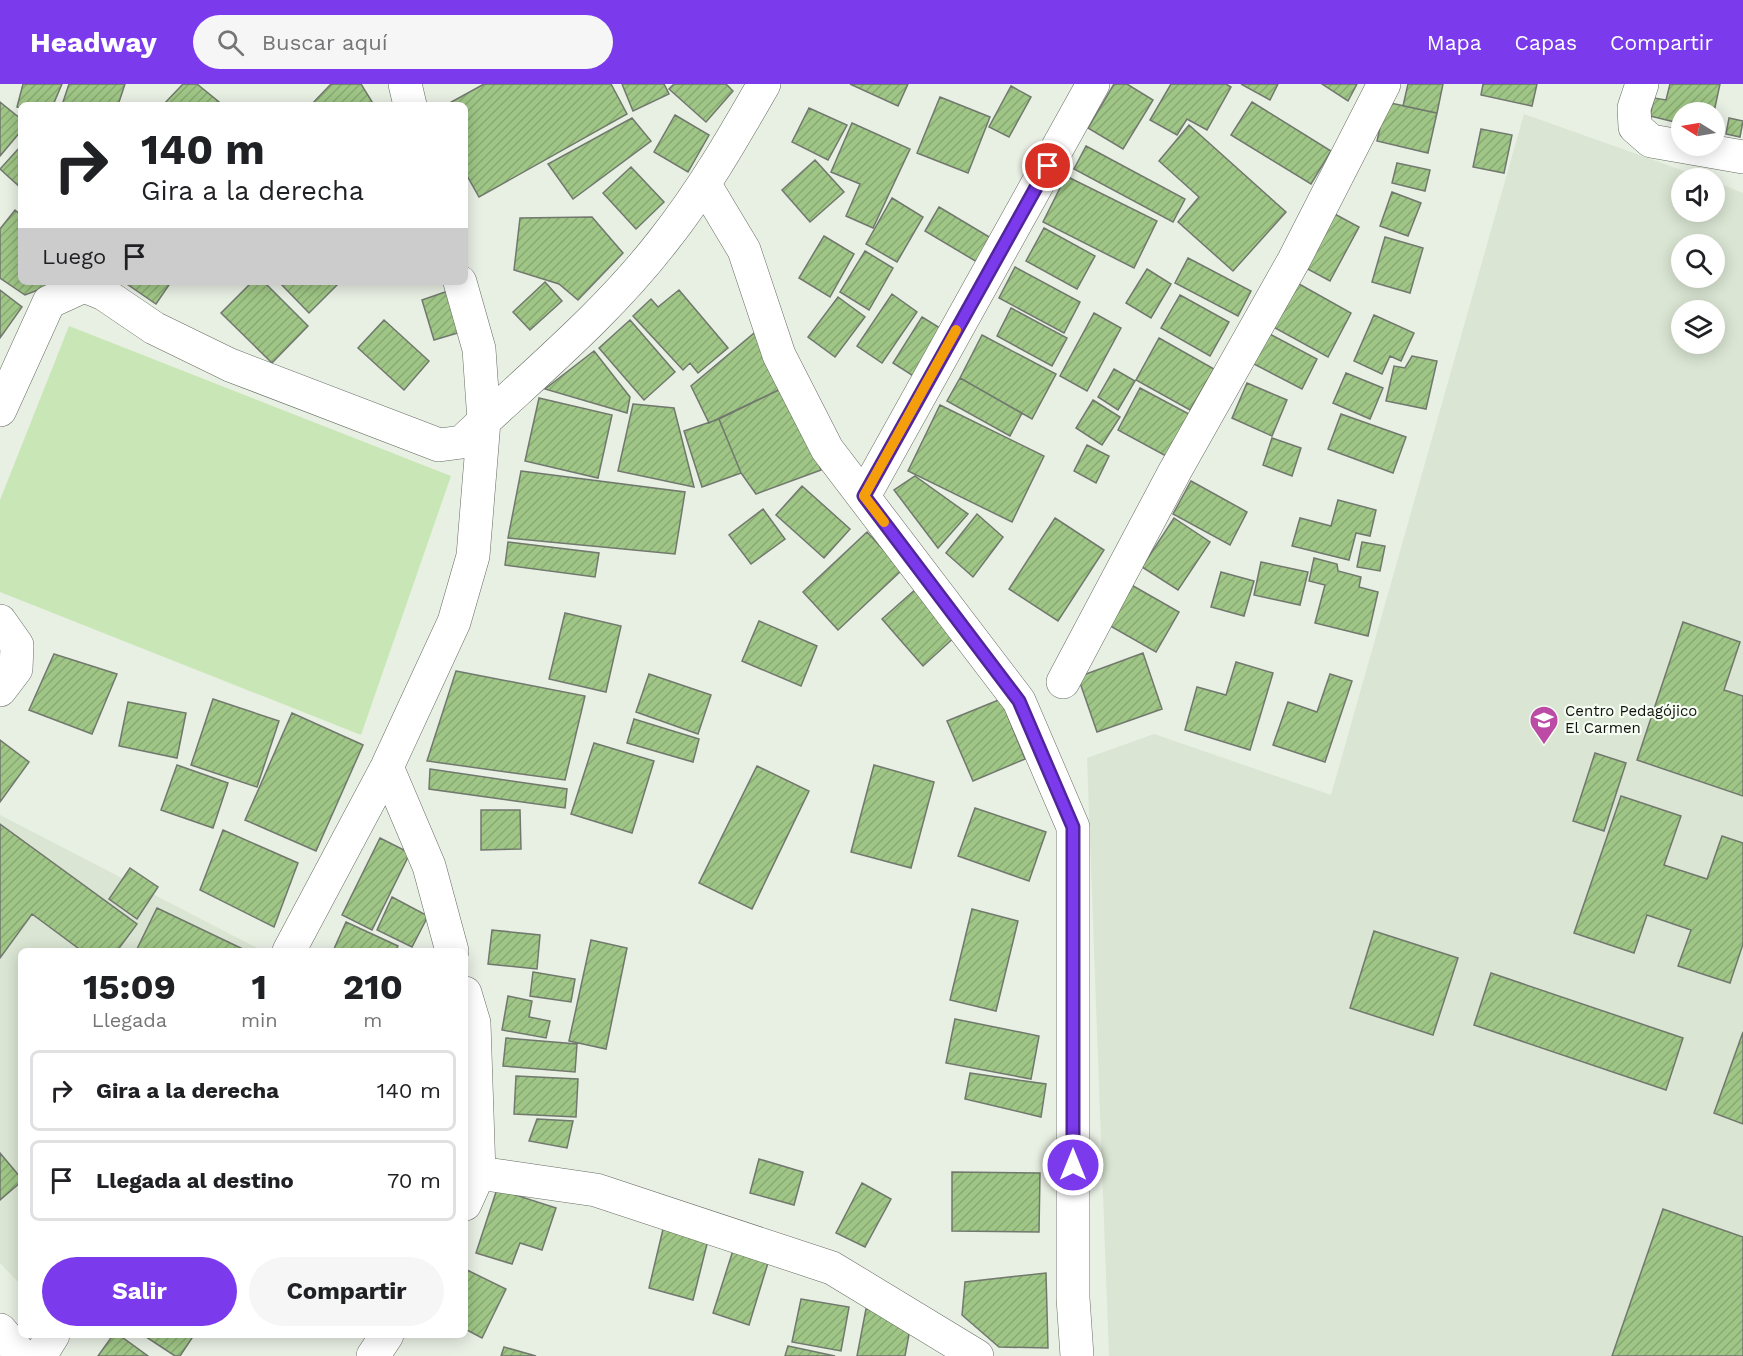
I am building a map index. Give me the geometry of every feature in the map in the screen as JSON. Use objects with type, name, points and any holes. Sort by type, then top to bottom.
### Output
[{"type":"street","points":[[405,84],[409,102]]},
{"type":"street","points":[[0,410],[50,302],[84,286],[104,294],[154,328],[230,365],[439,445],[462,442],[584,328],[661,244],[705,185],[765,84]]},
{"type":"street","points":[[864,496],[1094,84]]},
{"type":"street","points":[[1063,682],[1175,471],[1294,260],[1384,84]]},
{"type":"street","points":[[1642,84],[1634,108],[1635,127],[1651,141],[1743,157]]},
{"type":"street","points":[[705,185],[744,250],[779,354],[827,449],[1019,701],[1073,827],[1073,1298],[1077,1356]]},
{"type":"street","points":[[290,948],[387,767],[454,622],[473,556],[484,421],[478,349],[461,285]]},
{"type":"street","points":[[0,621],[17,645],[16,669],[0,690]]},
{"type":"street","points":[[387,767],[429,866],[451,948]]},
{"type":"street","points":[[468,1003],[474,1023],[479,1173],[468,1197]]},
{"type":"street","points":[[479,1173],[596,1190],[832,1268],[977,1356]]},
{"type":"street","points":[[0,1329],[22,1356]]},
{"type":"street","points":[[40,1356],[51,1338]]},
{"type":"street","points":[[373,1356],[385,1338]]},
{"type":"shaded area","name":"Centro Pedagójico El Carmen","points":[[1524,114],[1676,168],[1671,168],[1671,222],[1725,222],[1725,186],[1743,193],[1743,1356],[1109,1356],[1087,758],[1154,734],[1331,795]]},
{"type":"shaded area","points":[[0,815],[257,948],[18,948],[18,1282],[0,1263]]},
{"type":"green space","points":[[69,326],[451,476],[361,735],[0,592],[0,500]]},
{"type":"building","points":[[23,84],[62,84],[54,102],[18,102]]},
{"type":"building","points":[[69,84],[125,84],[119,102],[63,102]]},
{"type":"building","points":[[183,84],[197,84],[219,102],[166,102]]},
{"type":"building","points":[[331,84],[361,84],[372,102],[314,102]]},
{"type":"building","points":[[484,84],[611,84],[627,114],[479,197],[468,177],[468,102],[451,102]]},
{"type":"building","points":[[622,84],[664,84],[669,94],[633,111]]},
{"type":"building","points":[[674,84],[726,84],[733,91],[706,122],[669,89]]},
{"type":"building","points":[[850,84],[908,84],[898,106]]},
{"type":"building","points":[[1114,84],[1127,84],[1153,100],[1123,149],[1088,128]]},
{"type":"building","points":[[1171,84],[1226,84],[1231,87],[1207,130],[1187,119],[1177,135],[1150,120]]},
{"type":"building","points":[[1241,84],[1278,84],[1270,100]]},
{"type":"building","points":[[1322,84],[1357,84],[1348,101]]},
{"type":"building","points":[[1408,84],[1443,84],[1437,113],[1403,106]]},
{"type":"building","points":[[1483,84],[1537,84],[1532,106],[1481,95]]},
{"type":"building","points":[[1670,84],[1720,84],[1716,102],[1671,102],[1671,121],[1650,116],[1654,98],[1666,100]]},
{"type":"building","points":[[1011,86],[1031,97],[1009,137],[989,127]]},
{"type":"building","points":[[940,97],[990,117],[968,173],[917,153]]},
{"type":"building","points":[[0,102],[18,117],[18,135],[0,156]]},
{"type":"building","points":[[1252,102],[1331,151],[1311,184],[1231,135]]},
{"type":"building","points":[[1386,102],[1437,113],[1428,153],[1377,141]]},
{"type":"building","points":[[809,108],[847,125],[828,160],[792,142]]},
{"type":"building","points":[[675,115],[709,135],[688,172],[654,152]]},
{"type":"building","points":[[632,118],[651,141],[573,199],[548,164]]},
{"type":"building","points":[[1729,118],[1743,121],[1740,137],[1726,134]]},
{"type":"building","points":[[852,123],[910,149],[873,228],[846,216],[860,184],[831,172]]},
{"type":"building","points":[[1189,125],[1286,212],[1233,271],[1178,222],[1199,197],[1159,161]]},
{"type":"building","points":[[1481,129],[1512,135],[1504,173],[1473,167]]},
{"type":"building","points":[[1086,146],[1185,199],[1173,222],[1074,169]]},
{"type":"building","points":[[18,149],[18,185],[0,169]]},
{"type":"building","points":[[815,160],[844,192],[810,222],[782,190]]},
{"type":"building","points":[[1397,163],[1430,170],[1425,191],[1392,183]]},
{"type":"building","points":[[631,167],[664,202],[636,229],[603,193]]},
{"type":"building","points":[[1066,176],[1157,221],[1134,268],[1043,222]]},
{"type":"building","points":[[1392,192],[1421,203],[1408,236],[1380,226]]},
{"type":"building","points":[[892,198],[923,217],[897,262],[866,244]]},
{"type":"building","points":[[939,207],[991,238],[977,262],[925,231]]},
{"type":"building","points":[[15,210],[18,212],[18,285],[51,285],[25,295],[0,278],[0,229]]},
{"type":"building","points":[[1331,212],[1359,227],[1330,281],[1302,266]]},
{"type":"building","points":[[592,217],[623,253],[578,300],[559,284],[514,270],[520,218]]},
{"type":"building","points":[[1044,228],[1095,256],[1077,289],[1026,261]]},
{"type":"building","points":[[824,236],[854,254],[830,297],[799,278]]},
{"type":"building","points":[[1385,237],[1423,248],[1410,293],[1372,282]]},
{"type":"building","points":[[865,251],[893,268],[869,310],[840,292]]},
{"type":"building","points":[[1188,258],[1251,291],[1238,316],[1175,283]]},
{"type":"building","points":[[1015,267],[1080,302],[1064,333],[999,298]]},
{"type":"building","points":[[1147,269],[1171,284],[1151,318],[1126,303]]},
{"type":"building","points":[[1292,280],[1351,313],[1328,357],[1268,324]]},
{"type":"building","points":[[545,282],[562,301],[530,330],[513,312]]},
{"type":"building","points":[[128,285],[169,285],[156,304]]},
{"type":"building","points":[[249,285],[267,285],[308,326],[272,363],[221,313]]},
{"type":"building","points":[[282,285],[337,285],[309,313]]},
{"type":"building","points":[[0,290],[22,307],[0,338]]},
{"type":"building","points":[[679,290],[728,348],[698,373],[690,363],[683,370],[633,316],[651,299],[658,307]]},
{"type":"building","points":[[448,291],[461,332],[434,340],[422,300]]},
{"type":"building","points":[[892,294],[917,312],[882,363],[857,346]]},
{"type":"building","points":[[1180,295],[1229,322],[1210,356],[1161,328]]},
{"type":"building","points":[[838,297],[865,317],[835,357],[808,337]]},
{"type":"building","points":[[1011,308],[1067,338],[1052,366],[997,336]]},
{"type":"building","points":[[1094,313],[1121,328],[1087,391],[1060,376]]},
{"type":"building","points":[[1374,315],[1414,333],[1401,361],[1390,356],[1382,374],[1354,361]]},
{"type":"building","points":[[922,317],[948,333],[918,379],[893,363]]},
{"type":"building","points":[[384,320],[429,361],[404,390],[358,348]]},
{"type":"building","points":[[630,320],[675,372],[644,400],[599,348]]},
{"type":"building","points":[[765,324],[789,385],[709,423],[691,386]]},
{"type":"building","points":[[1268,333],[1317,359],[1302,389],[1252,363]]},
{"type":"building","points":[[982,335],[1056,374],[1032,419],[960,378]]},
{"type":"building","points":[[1159,338],[1214,369],[1190,410],[1136,380]]},
{"type":"building","points":[[594,351],[630,397],[627,413],[545,389]]},
{"type":"building","points":[[1412,356],[1437,361],[1426,409],[1386,401],[1394,366],[1405,368]]},
{"type":"building","points":[[1114,369],[1135,381],[1118,410],[1098,397]]},
{"type":"building","points":[[1346,373],[1383,388],[1370,419],[1333,403]]},
{"type":"building","points":[[960,378],[1022,413],[1010,436],[947,401]]},
{"type":"building","points":[[1247,383],[1287,400],[1272,436],[1232,418]]},
{"type":"building","points":[[789,385],[821,470],[756,494],[741,473],[719,419]]},
{"type":"building","points":[[1140,388],[1189,414],[1166,456],[1118,430]]},
{"type":"building","points":[[539,398],[612,415],[598,478],[525,461]]},
{"type":"building","points":[[1093,400],[1120,417],[1102,445],[1076,428]]},
{"type":"building","points":[[633,404],[674,408],[694,487],[618,471]]},
{"type":"building","points":[[940,405],[1044,456],[1012,522],[908,471]]},
{"type":"building","points":[[1341,414],[1406,437],[1393,473],[1328,449]]},
{"type":"building","points":[[719,419],[741,473],[702,487],[684,431]]},
{"type":"building","points":[[1272,438],[1301,448],[1292,476],[1263,465]]},
{"type":"building","points":[[1087,445],[1109,456],[1096,483],[1074,471]]},
{"type":"building","points":[[521,471],[685,492],[675,554],[508,538]]},
{"type":"building","points":[[915,476],[968,514],[938,548],[894,490]]},
{"type":"building","points":[[1191,481],[1247,512],[1230,545],[1173,514]]},
{"type":"building","points":[[802,486],[850,529],[824,558],[776,515]]},
{"type":"building","points":[[1338,500],[1376,510],[1370,536],[1356,533],[1349,560],[1292,546],[1300,518],[1331,526]]},
{"type":"building","points":[[763,509],[785,539],[751,564],[729,535]]},
{"type":"building","points":[[977,514],[1003,537],[973,577],[946,553]]},
{"type":"building","points":[[1055,518],[1104,550],[1058,621],[1009,589]]},
{"type":"building","points":[[1174,518],[1210,542],[1178,590],[1142,567]]},
{"type":"building","points":[[867,532],[902,570],[838,630],[803,592]]},
{"type":"building","points":[[508,542],[599,553],[595,577],[505,565]]},
{"type":"building","points":[[1362,542],[1385,546],[1380,571],[1357,567]]},
{"type":"building","points":[[1314,558],[1337,564],[1338,571],[1361,577],[1359,587],[1378,592],[1368,636],[1315,623],[1325,585],[1309,581]]},
{"type":"building","points":[[1261,562],[1308,572],[1300,605],[1254,595]]},
{"type":"building","points":[[1221,572],[1254,581],[1244,616],[1211,607]]},
{"type":"building","points":[[1128,583],[1179,612],[1156,652],[1105,623]]},
{"type":"building","points":[[917,588],[958,634],[923,666],[882,619]]},
{"type":"building","points":[[565,613],[621,626],[606,692],[549,679]]},
{"type":"building","points":[[759,621],[817,646],[801,686],[742,661]]},
{"type":"building","points":[[1683,622],[1740,642],[1724,690],[1743,696],[1743,796],[1637,760]]},
{"type":"building","points":[[1143,653],[1162,709],[1097,732],[1078,677]]},
{"type":"building","points":[[54,654],[117,674],[92,734],[29,710]]},
{"type":"building","points":[[1236,662],[1273,673],[1250,750],[1185,730],[1197,687],[1226,695]]},
{"type":"building","points":[[456,671],[585,696],[565,780],[427,761]]},
{"type":"building","points":[[649,674],[711,695],[698,734],[636,712]]},
{"type":"building","points":[[1330,674],[1352,681],[1325,762],[1273,745],[1288,702],[1317,712]]},
{"type":"building","points":[[213,699],[279,721],[257,787],[191,765]]},
{"type":"building","points":[[1001,699],[1025,759],[973,781],[947,721]]},
{"type":"building","points":[[128,702],[186,713],[177,758],[119,746]]},
{"type":"building","points":[[292,713],[363,745],[316,851],[245,820]]},
{"type":"building","points":[[634,719],[699,739],[693,762],[627,743]]},
{"type":"building","points":[[0,740],[29,762],[0,802]]},
{"type":"building","points":[[594,743],[654,761],[632,833],[571,814]]},
{"type":"building","points":[[1595,753],[1626,763],[1604,831],[1573,821]]},
{"type":"building","points":[[177,765],[228,783],[213,828],[161,810]]},
{"type":"building","points":[[874,765],[934,782],[911,868],[851,852]]},
{"type":"building","points":[[757,766],[809,791],[752,909],[699,883]]},
{"type":"building","points":[[430,769],[567,789],[565,808],[429,789]]},
{"type":"building","points":[[1621,796],[1681,816],[1664,865],[1707,879],[1722,836],[1743,843],[1743,944],[1730,983],[1678,966],[1691,930],[1647,915],[1634,953],[1574,933]]},
{"type":"building","points":[[975,808],[1046,832],[1029,881],[958,856]]},
{"type":"building","points":[[481,810],[520,810],[521,849],[481,850]]},
{"type":"building","points":[[0,824],[137,924],[119,948],[78,948],[32,914],[0,958]]},
{"type":"building","points":[[223,830],[298,863],[274,927],[200,890]]},
{"type":"building","points":[[380,838],[410,853],[372,930],[342,915]]},
{"type":"building","points":[[130,868],[158,887],[137,919],[109,899]]},
{"type":"building","points":[[392,897],[428,916],[412,947],[377,930]]},
{"type":"building","points":[[157,908],[241,948],[137,948]]},
{"type":"building","points":[[972,909],[1018,921],[996,1011],[950,1000]]},
{"type":"building","points":[[346,922],[398,946],[397,948],[334,948]]},
{"type":"building","points":[[492,930],[540,935],[537,969],[488,964]]},
{"type":"building","points":[[1374,931],[1458,958],[1433,1035],[1350,1008]]},
{"type":"building","points":[[591,940],[627,948],[606,1049],[569,1041]]},
{"type":"building","points":[[533,972],[575,979],[571,1002],[530,996]]},
{"type":"building","points":[[1491,973],[1683,1038],[1666,1090],[1474,1025]]},
{"type":"building","points":[[508,996],[532,1001],[529,1017],[550,1021],[546,1038],[502,1030]]},
{"type":"building","points":[[955,1019],[1039,1036],[1031,1079],[946,1063]]},
{"type":"building","points":[[1743,1032],[1743,1124],[1714,1113]]},
{"type":"building","points":[[506,1038],[577,1044],[575,1072],[503,1066]]},
{"type":"building","points":[[970,1073],[1046,1084],[1041,1117],[965,1099]]},
{"type":"building","points":[[516,1076],[578,1079],[576,1117],[514,1114]]},
{"type":"building","points":[[537,1119],[573,1121],[567,1148],[529,1141]]},
{"type":"building","points":[[0,1153],[18,1174],[18,1185],[0,1200]]},
{"type":"building","points":[[759,1159],[803,1172],[794,1205],[750,1193]]},
{"type":"building","points":[[952,1172],[1040,1173],[1039,1232],[952,1231]]},
{"type":"building","points":[[862,1183],[891,1199],[865,1247],[836,1233]]},
{"type":"building","points":[[497,1189],[556,1208],[542,1250],[520,1243],[512,1264],[476,1253]]},
{"type":"building","points":[[1663,1209],[1743,1237],[1743,1356],[1612,1356]]},
{"type":"building","points":[[664,1225],[709,1236],[693,1300],[649,1288]]},
{"type":"building","points":[[736,1241],[771,1253],[749,1325],[713,1313]]},
{"type":"building","points":[[468,1270],[506,1289],[482,1338],[468,1331]]},
{"type":"building","points":[[1046,1273],[1048,1348],[999,1347],[962,1315],[965,1282]]},
{"type":"building","points":[[801,1299],[849,1307],[841,1351],[792,1342]]},
{"type":"building","points":[[866,1309],[912,1318],[905,1356],[857,1356]]},
{"type":"building","points":[[111,1338],[123,1338],[148,1356],[98,1356]]},
{"type":"building","points":[[148,1338],[192,1338],[180,1356],[175,1356]]},
{"type":"building","points":[[788,1346],[835,1356],[785,1356]]},
{"type":"building","points":[[504,1347],[536,1356],[501,1356]]},
{"type":"slow traffic","points":[[884,522],[864,496],[956,330]]},
{"type":"place","name":"Centro Pedagójico El Carmen","points":[[1544,746]]},
{"type":"route","points":[[1048,166],[864,496],[1019,701],[1050,768],[1073,827],[1075,859],[1073,1165]]}]
